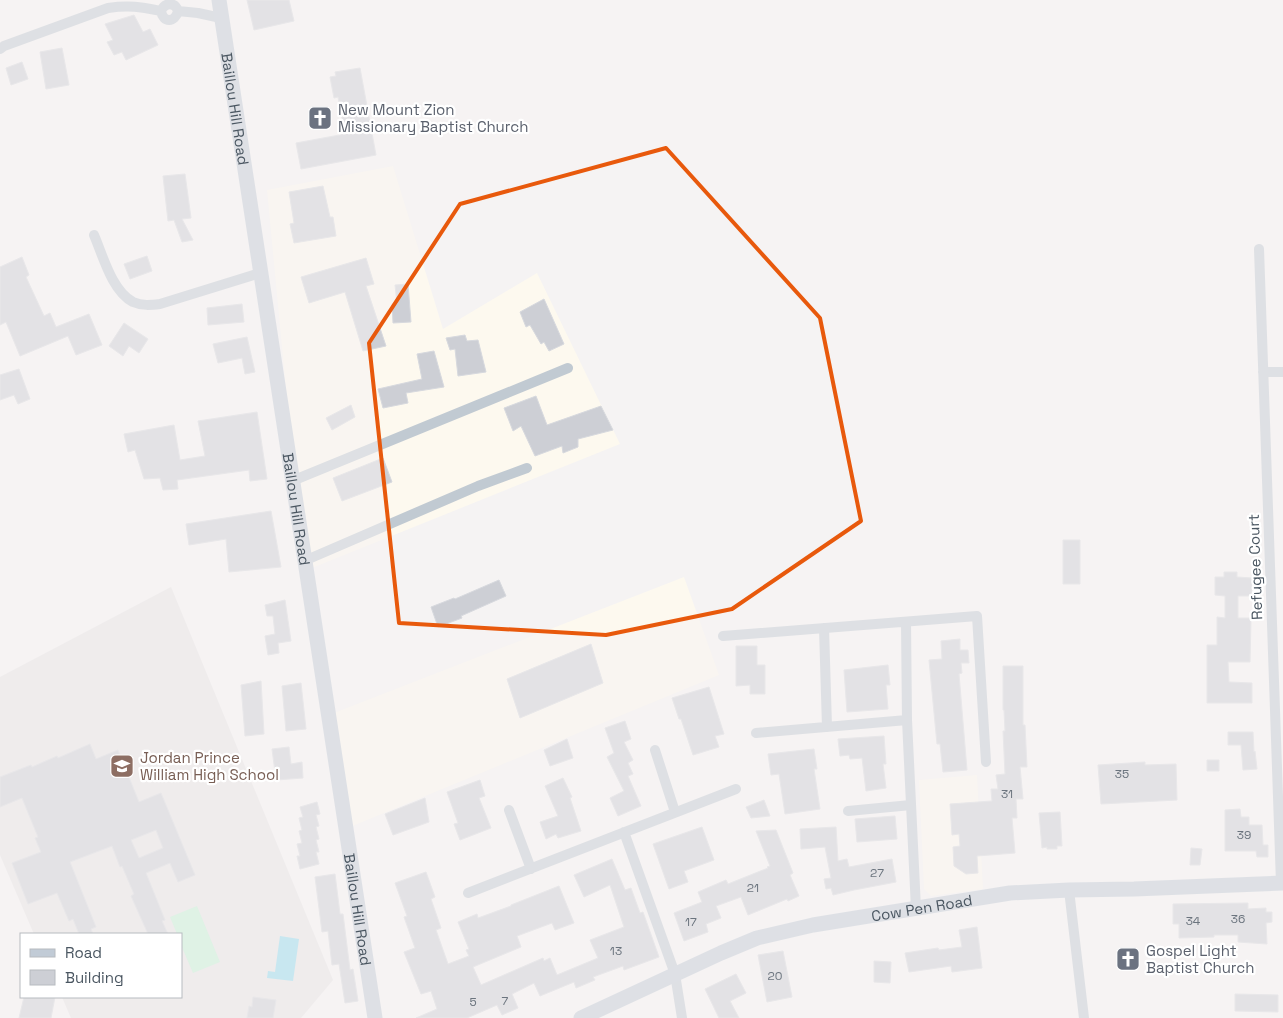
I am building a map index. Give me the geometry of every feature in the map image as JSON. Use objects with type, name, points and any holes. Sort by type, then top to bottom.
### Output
[{"type":"main road","name":"Baillou Hill Road","points":[[219,0],[375,1018]]},
{"type":"main road","name":"Cow Pen Road","points":[[581,1018],[757,938],[813,925],[1010,894],[1069,890],[1282,884]]},
{"type":"street","points":[[0,50],[4,46],[108,8],[137,6],[161,11],[166,4],[173,4],[178,12],[198,13],[221,18]]},
{"type":"street","points":[[94,235],[112,278],[122,294],[134,302],[147,306],[160,304],[260,274]]},
{"type":"street","name":"Refugee Court","points":[[1259,249],[1282,884]]},
{"type":"street","points":[[292,481],[568,368]]},
{"type":"street","points":[[1263,372],[1283,372]]},
{"type":"street","points":[[304,561],[478,486],[527,468]]},
{"type":"street","points":[[723,636],[977,616],[986,762]]},
{"type":"street","points":[[906,622],[907,720],[916,909]]},
{"type":"street","points":[[824,628],[827,727]]},
{"type":"street","points":[[756,733],[907,720]]},
{"type":"street","points":[[655,750],[675,812]]},
{"type":"street","points":[[468,893],[736,789]]},
{"type":"street","points":[[848,811],[911,805]]},
{"type":"street","points":[[510,810],[530,869]]},
{"type":"street","points":[[624,832],[675,974],[682,1018]]},
{"type":"street","points":[[1069,890],[1084,1018]]},
{"type":"highlighted area","points":[[666,148],[820,318],[861,521],[732,609],[606,635],[399,623],[369,343],[460,204]]},
{"type":"shaded area","points":[[393,166],[443,329],[537,273],[620,444],[312,568],[289,421],[267,190]]},
{"type":"shaded area","points":[[684,577],[719,675],[350,827],[334,713]]},
{"type":"shaded area","name":"Jordan Prince William High School","points":[[171,587],[333,980],[301,1018],[71,1018],[62,998],[182,998],[182,933],[34,933],[0,855],[0,677]]},
{"type":"shaded area","points":[[977,775],[983,889],[931,896],[924,889],[919,780]]},
{"type":"green space","points":[[197,906],[220,962],[193,973],[182,947],[182,933],[177,933],[170,917]]},
{"type":"water","points":[[280,936],[299,939],[293,981],[267,978],[268,971],[275,972]]},
{"type":"building","points":[[247,0],[289,0],[294,21],[254,30]]},
{"type":"building","points":[[134,15],[143,32],[150,29],[158,45],[126,60],[122,52],[114,55],[107,42],[113,40],[105,24]]},
{"type":"building","points":[[62,48],[69,85],[46,89],[40,52]]},
{"type":"building","points":[[22,62],[28,79],[11,85],[6,68]]},
{"type":"building","points":[[360,68],[376,155],[301,169],[296,143],[345,134],[338,97],[334,98],[330,77],[336,76],[335,72]]},
{"type":"building","points":[[185,174],[191,218],[182,219],[193,240],[182,242],[174,220],[168,221],[163,176]]},
{"type":"building","points":[[323,186],[330,217],[333,217],[336,236],[294,243],[290,224],[294,223],[289,192]]},
{"type":"building","points":[[147,256],[152,271],[130,279],[124,264]]},
{"type":"building","points":[[22,257],[29,275],[26,277],[44,316],[50,313],[56,327],[89,314],[102,345],[76,355],[68,336],[20,356],[6,322],[0,325],[0,267]]},
{"type":"building","points":[[366,258],[374,284],[366,286],[386,346],[363,351],[345,292],[309,303],[301,277]]},
{"type":"building","points":[[408,284],[411,322],[393,323],[392,304],[397,304],[395,285]]},
{"type":"building","points":[[544,299],[564,344],[549,351],[544,342],[541,344],[530,325],[526,327],[520,312]]},
{"type":"building","points":[[242,304],[244,322],[208,325],[207,308]]},
{"type":"building","points":[[124,323],[148,339],[139,353],[129,346],[123,356],[109,346]]},
{"type":"building","points":[[465,335],[467,341],[478,340],[486,372],[458,376],[455,349],[450,350],[446,338]]},
{"type":"building","points":[[247,337],[255,372],[245,374],[242,358],[218,363],[213,344]]},
{"type":"building","points":[[434,351],[444,387],[406,393],[408,403],[383,408],[378,389],[422,379],[417,354]]},
{"type":"building","points":[[19,369],[30,399],[18,404],[14,395],[0,400],[0,375]]},
{"type":"building","points":[[536,396],[547,425],[601,406],[613,430],[578,439],[578,447],[563,453],[562,446],[535,456],[521,426],[513,431],[504,408]]},
{"type":"building","points":[[351,405],[355,417],[332,430],[326,418]]},
{"type":"building","points":[[257,412],[267,479],[250,481],[249,470],[177,480],[178,489],[163,490],[160,478],[144,479],[135,450],[128,452],[124,434],[174,425],[180,460],[205,456],[198,421]]},
{"type":"building","points":[[383,458],[392,482],[342,501],[333,478]]},
{"type":"building","points":[[271,511],[281,567],[229,572],[226,539],[189,545],[186,524]]},
{"type":"building","points":[[1063,540],[1080,540],[1080,584],[1063,584]]},
{"type":"building","points":[[1224,572],[1237,572],[1237,577],[1252,578],[1252,596],[1238,596],[1238,618],[1251,618],[1250,662],[1228,662],[1229,682],[1252,683],[1252,703],[1207,703],[1207,645],[1217,645],[1217,617],[1225,618],[1225,596],[1215,595],[1215,577],[1224,577]]},
{"type":"building","points":[[499,580],[506,596],[461,616],[462,618],[438,627],[431,607]]},
{"type":"building","points":[[285,600],[291,641],[278,643],[279,653],[268,655],[265,636],[275,634],[273,616],[267,616],[265,605]]},
{"type":"building","points":[[960,639],[960,650],[968,650],[969,663],[961,663],[962,673],[959,674],[967,770],[943,772],[940,744],[937,744],[929,660],[942,659],[941,641]]},
{"type":"building","points":[[591,644],[603,683],[520,718],[507,679]]},
{"type":"building","points":[[736,646],[757,646],[757,665],[765,665],[765,694],[750,694],[750,685],[736,686]]},
{"type":"building","points":[[888,665],[890,685],[886,685],[888,709],[847,712],[844,670]]},
{"type":"building","points":[[1003,666],[1023,666],[1023,725],[1025,725],[1027,767],[1020,767],[1023,799],[1016,799],[1017,818],[1012,818],[1015,853],[977,856],[978,873],[966,874],[954,866],[953,847],[960,846],[959,834],[952,835],[950,804],[992,801],[991,789],[998,789],[996,775],[1005,774]]},
{"type":"building","points":[[261,681],[264,734],[245,736],[241,685]]},
{"type":"building","points":[[301,683],[306,729],[286,731],[282,686]]},
{"type":"building","points":[[709,687],[724,734],[715,736],[719,747],[693,755],[672,698]]},
{"type":"building","points":[[625,721],[631,739],[624,742],[633,760],[628,763],[633,774],[628,776],[641,806],[618,816],[610,798],[624,791],[607,757],[614,753],[605,728]]},
{"type":"building","points":[[1228,732],[1253,732],[1257,769],[1243,770],[1241,745],[1228,745]]},
{"type":"building","points":[[884,736],[886,764],[883,764],[886,788],[866,791],[862,758],[850,759],[849,755],[840,756],[838,739]]},
{"type":"building","points":[[567,739],[573,758],[550,766],[544,750]]},
{"type":"building","points":[[90,744],[96,759],[118,750],[139,802],[161,793],[195,875],[178,882],[170,863],[146,873],[165,920],[162,921],[168,933],[148,933],[131,896],[134,894],[112,846],[70,862],[96,927],[91,929],[93,933],[79,933],[73,919],[69,921],[57,893],[28,904],[12,863],[41,852],[35,838],[38,837],[22,798],[0,807],[0,777],[31,765],[32,767],[57,756],[58,758]],"holes":[[[156,830],[163,848],[139,858],[131,840]]]},
{"type":"building","points":[[289,747],[291,764],[302,762],[303,778],[276,780],[272,749]]},
{"type":"building","points":[[814,749],[817,769],[814,769],[820,809],[785,814],[779,774],[771,775],[768,754]]},
{"type":"building","points":[[1207,760],[1219,760],[1219,771],[1207,771]]},
{"type":"building","points":[[1145,762],[1145,765],[1176,764],[1177,800],[1101,804],[1098,765]]},
{"type":"building","points":[[563,778],[572,797],[570,798],[581,831],[558,838],[556,834],[546,839],[540,822],[558,816],[545,786]]},
{"type":"building","points":[[480,780],[485,796],[479,798],[491,828],[460,840],[454,824],[458,823],[447,792]]},
{"type":"building","points":[[425,798],[429,822],[393,835],[385,814]]},
{"type":"building","points":[[764,800],[770,816],[751,818],[746,807]]},
{"type":"building","points":[[317,802],[320,814],[316,815],[319,826],[316,827],[319,839],[316,840],[319,852],[316,852],[319,864],[300,869],[297,856],[300,856],[297,844],[302,843],[299,831],[302,830],[299,818],[303,817],[300,807]]},
{"type":"building","points":[[1240,809],[1241,817],[1249,817],[1249,825],[1262,825],[1263,845],[1268,845],[1268,857],[1257,857],[1256,851],[1225,851],[1225,810]]},
{"type":"building","points":[[1060,812],[1062,846],[1057,846],[1057,849],[1042,848],[1039,813]]},
{"type":"building","points":[[895,816],[897,839],[857,842],[855,819]]},
{"type":"building","points":[[702,827],[714,860],[684,871],[688,882],[669,889],[653,844]]},
{"type":"building","points":[[836,827],[838,861],[847,859],[849,867],[892,859],[896,882],[833,895],[831,888],[826,889],[824,879],[831,878],[825,847],[801,849],[800,829]]},
{"type":"building","points":[[776,830],[793,873],[790,875],[799,896],[748,915],[741,897],[716,906],[721,918],[706,924],[708,932],[684,941],[674,913],[702,902],[698,892],[726,880],[728,884],[768,868],[770,866],[756,831]]},
{"type":"building","points":[[1191,848],[1202,849],[1200,865],[1190,865]]},
{"type":"building","points":[[612,859],[625,890],[631,888],[640,913],[643,912],[659,957],[624,970],[623,966],[593,977],[595,980],[576,988],[574,982],[540,996],[534,983],[512,994],[518,1008],[502,1015],[497,1005],[467,1018],[416,1018],[437,1009],[431,991],[421,994],[404,952],[415,948],[404,917],[407,916],[395,883],[426,872],[435,897],[431,899],[441,928],[436,930],[448,964],[469,956],[466,950],[469,949],[458,922],[477,914],[478,918],[559,886],[574,923],[555,930],[552,923],[517,936],[521,947],[473,967],[481,985],[543,958],[544,961],[550,958],[557,975],[598,958],[590,940],[624,927],[610,885],[584,897],[574,875]]},
{"type":"building","points":[[335,874],[340,914],[343,914],[350,970],[353,969],[358,1001],[345,1003],[339,964],[332,965],[328,931],[322,932],[315,877]]},
{"type":"building","points":[[1248,903],[1248,909],[1266,908],[1266,912],[1272,912],[1272,922],[1266,923],[1267,944],[1238,942],[1238,935],[1179,938],[1179,924],[1173,924],[1173,904]]},
{"type":"building","points":[[977,927],[982,968],[952,972],[951,966],[909,972],[905,953],[938,948],[939,950],[962,947],[959,930]]},
{"type":"building","points":[[783,951],[792,997],[767,1002],[758,955]]},
{"type":"building","points":[[874,961],[891,962],[890,983],[874,982]]},
{"type":"building","points":[[736,974],[746,993],[730,1001],[739,1018],[719,1018],[705,989]]},
{"type":"building","points":[[1235,994],[1278,995],[1278,1012],[1235,1011]]},
{"type":"building","points":[[253,997],[276,1000],[273,1018],[247,1018],[249,1006],[252,1007]]},
{"type":"building","points":[[24,998],[55,998],[51,1018],[19,1018]]},
{"type":"place","name":"New Mount Zion Missionary Baptist Church","points":[[320,118]]},
{"type":"place","name":"Jordan Prince William High School","points":[[122,766]]},
{"type":"place","name":"Gospel Light Baptist Church","points":[[1128,959]]}]
